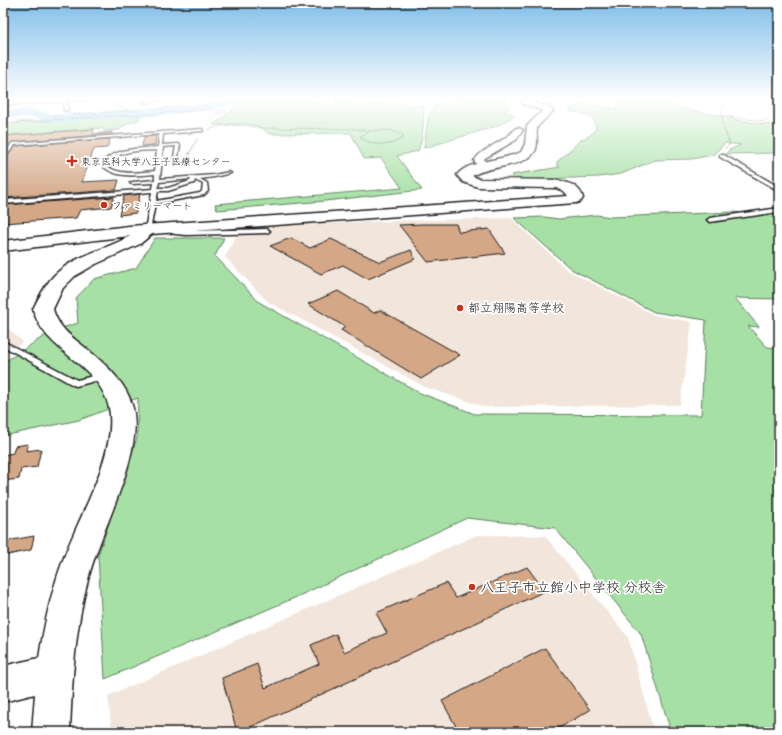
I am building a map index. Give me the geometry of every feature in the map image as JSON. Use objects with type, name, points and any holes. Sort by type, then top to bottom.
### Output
[{"type":"street","points":[[484,165],[479,161],[482,156],[513,138],[519,132]]},
{"type":"street","points":[[3,246],[155,229],[491,204],[564,201],[576,198],[576,195],[569,188],[557,184],[485,183],[471,181],[465,178],[464,175],[467,172],[484,165],[515,160],[527,154],[530,150],[521,132]]},
{"type":"street","points":[[51,732],[55,672],[62,622],[74,575],[115,465],[122,439],[123,421],[119,400],[113,387],[102,373],[56,336],[48,325],[43,309],[52,290],[71,270],[87,260],[111,252],[155,229]]},
{"type":"street","points":[[3,684],[55,672]]},
{"type":"lane","points":[[3,159],[14,144],[171,132]]},
{"type":"lane","points":[[161,133],[161,147],[153,203],[155,229],[175,232],[267,231]]},
{"type":"lane","points":[[158,172],[118,172],[108,170],[106,167],[107,161],[115,155],[132,151],[178,145],[175,162]]},
{"type":"lane","points":[[722,156],[779,189]]},
{"type":"lane","points":[[132,183],[214,176],[229,173]]},
{"type":"lane","points":[[214,176],[221,177],[221,181]]},
{"type":"lane","points":[[3,202],[168,189],[192,182],[194,178]]},
{"type":"lane","points":[[153,203],[202,194],[205,191],[205,183],[194,178]]},
{"type":"lane","points":[[710,220],[779,210]]},
{"type":"lane","points":[[3,343],[76,383],[92,379],[102,373]]},
{"type":"path","points":[[174,180],[201,132]]},
{"type":"path","points":[[366,132],[360,137],[373,143],[395,142],[404,136],[399,132]]},
{"type":"path","points":[[726,132],[729,141]]},
{"type":"shaded area","name":"都立翔陽高等学校","points":[[511,218],[567,270],[654,315],[692,322],[680,405],[485,407],[425,387],[267,301],[225,257],[241,227],[282,224]]},
{"type":"shaded area","points":[[3,324],[23,342],[3,355]]},
{"type":"shaded area","name":"八王子市立館小中学校 分校舎","points":[[477,535],[545,536],[628,637],[654,732],[112,732],[108,696]]},
{"type":"green space","points":[[3,132],[48,132],[42,139],[26,134],[3,136]]},
{"type":"green space","points":[[267,132],[422,132],[418,151],[397,156],[422,190],[325,201],[217,210],[215,204],[402,188],[381,158],[364,159],[351,133],[269,134]]},
{"type":"green space","points":[[426,132],[476,132],[424,148]]},
{"type":"green space","points":[[593,132],[779,132],[779,153],[726,154],[729,150],[741,145],[725,143],[713,155],[692,159],[655,160],[621,174],[599,177],[514,180],[511,175],[560,167],[557,165],[557,162],[581,140],[591,135]]},
{"type":"green space","points":[[779,209],[779,299],[735,298],[759,327],[748,326],[767,347],[779,348],[779,732],[671,732],[641,634],[555,528],[467,518],[292,599],[105,679],[98,556],[137,438],[138,398],[79,420],[3,436],[3,363],[52,331],[78,323],[76,298],[94,279],[136,268],[155,238],[224,238],[215,256],[259,302],[420,393],[475,414],[701,415],[706,320],[654,312],[571,269],[514,218],[544,217],[559,219],[596,215],[612,217],[734,212],[753,214]]},
{"type":"building","points":[[51,132],[93,132],[93,134],[112,132],[112,134],[12,142],[3,153],[3,136]]},
{"type":"building","points":[[156,136],[155,145],[142,146],[144,137]]},
{"type":"building","points":[[110,139],[107,148],[94,149],[82,182],[119,180],[116,190],[3,198],[3,161],[16,146]]},
{"type":"building","points":[[140,194],[136,213],[119,215],[124,196]]},
{"type":"building","points":[[114,197],[111,207],[80,210],[76,218],[3,223],[3,205]]},
{"type":"building","points":[[456,224],[459,232],[489,229],[505,253],[428,262],[399,225]]},
{"type":"building","points":[[291,238],[310,248],[331,239],[380,262],[411,250],[415,259],[368,279],[343,265],[321,274],[270,246]]},
{"type":"building","points":[[338,291],[374,313],[380,310],[460,355],[421,379],[341,330],[345,327],[308,304]]},
{"type":"building","points":[[28,444],[26,451],[41,449],[37,467],[21,469],[19,479],[3,481],[3,455],[13,453],[15,446]]},
{"type":"building","points":[[34,536],[31,550],[3,556],[7,541]]},
{"type":"building","points":[[527,567],[545,591],[240,732],[237,732],[222,678],[257,664],[265,688],[319,664],[311,645],[336,634],[344,652],[387,633],[376,613],[446,583],[456,598]]},
{"type":"building","points":[[545,648],[590,710],[552,732],[459,732],[442,701]]},
{"type":"place","name":"東京医科大学八王子医療センター","points":[[72,161]]},
{"type":"place","name":"ファミリーマート","points":[[104,205]]},
{"type":"place","name":"都立翔陽高等学校","points":[[460,308]]},
{"type":"place","name":"八王子市立館小中学校 分校舎","points":[[472,587]]}]
